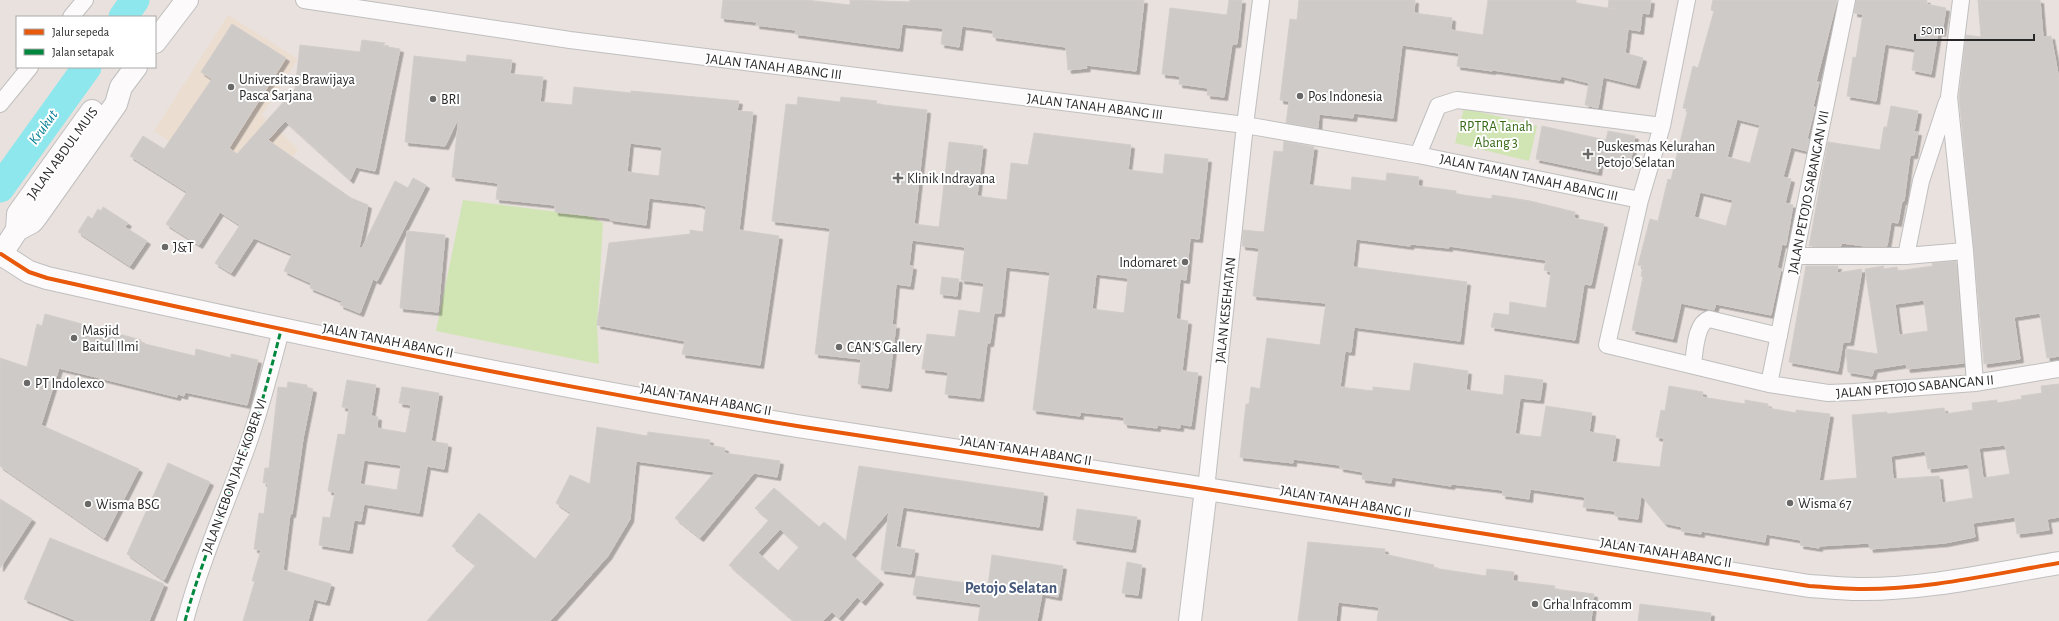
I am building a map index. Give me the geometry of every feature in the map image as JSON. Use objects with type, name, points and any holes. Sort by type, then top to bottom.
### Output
[{"type":"street","points":[[156,41],[187,0]]},
{"type":"street","name":"JALAN TANAH ABANG III","points":[[304,0],[570,40],[1245,125]]},
{"type":"street","name":"JALAN KESEHATAN","points":[[1190,621],[1206,488],[1245,125],[1261,0]]},
{"type":"street","points":[[1640,200],[1662,126],[1687,0]]},
{"type":"street","name":"JALAN PETOJO SABANGAN VII","points":[[1769,384],[1847,0]]},
{"type":"street","points":[[1961,0],[1950,78],[1949,97],[1965,251],[1975,383]]},
{"type":"street","points":[[0,104],[29,68]]},
{"type":"street","name":"JALAN ABDUL MUIS","points":[[1,255],[17,230],[32,222],[116,104],[121,87],[135,68]]},
{"type":"street","points":[[1906,256],[1921,181],[1949,97]]},
{"type":"street","name":"JALAN TAMAN TANAH ABANG III","points":[[1418,154],[1438,106],[1457,100],[1662,126]]},
{"type":"street","name":"JALAN TAMAN TANAH ABANG III","points":[[1245,125],[1418,154],[1640,200]]},
{"type":"street","name":"JALAN PETOJO SABANGAN II","points":[[1640,200],[1607,345],[1693,364],[1769,384],[1828,393],[1975,383],[2059,369]]},
{"type":"street","points":[[1795,256],[1906,256],[1965,251]]},
{"type":"street","name":"JALAN TANAH ABANG II","points":[[1,255],[28,272],[47,278],[281,330],[562,385],[790,425],[1206,488],[1459,531],[1809,586],[1859,589],[1898,587],[1937,583],[2059,563]]},
{"type":"street","points":[[1693,364],[1700,327],[1705,320],[1709,319],[1779,336]]},
{"type":"street","name":"JALAN KEBON JAHE KOBER VI","points":[[185,621],[207,552],[248,446],[266,388],[281,330]]},
{"type":"shaded area","name":"Universitas Brawijaya Pasca Sarjana","points":[[228,15],[298,59],[262,115],[298,149],[263,203],[154,131]]},
{"type":"green space","name":"RPTRA Tanah Abang 3","points":[[1464,108],[1537,126],[1529,161],[1455,143]]},
{"type":"green space","points":[[463,200],[590,216],[603,223],[597,325],[599,364],[436,331]]},
{"type":"building","points":[[723,0],[806,0],[850,5],[850,0],[910,2],[910,0],[1144,0],[1136,71],[1086,65],[1087,68],[1068,70],[1066,47],[993,37],[993,30],[962,26],[959,47],[941,44],[943,28],[902,24],[899,48],[795,34],[796,30],[756,25],[757,22],[721,18]]},
{"type":"building","points":[[1229,0],[1242,0],[1237,44],[1232,44],[1224,97],[1207,95],[1208,88],[1179,84],[1180,76],[1162,74],[1170,8],[1227,15]]},
{"type":"building","points":[[1299,0],[1415,0],[1414,13],[1452,18],[1451,30],[1483,35],[1488,0],[1576,0],[1576,3],[1620,10],[1608,8],[1609,0],[1651,0],[1649,14],[1642,13],[1640,31],[1628,29],[1625,53],[1643,58],[1636,85],[1603,77],[1598,108],[1585,105],[1589,83],[1561,76],[1560,80],[1457,66],[1459,53],[1402,45],[1393,118],[1354,113],[1353,118],[1319,114],[1318,128],[1286,123],[1289,101],[1280,100],[1290,19],[1297,20]]},
{"type":"building","points":[[1713,0],[1837,0],[1816,82],[1819,82],[1813,106],[1815,107],[1807,139],[1809,139],[1807,151],[1791,147],[1783,177],[1791,179],[1785,203],[1793,205],[1786,245],[1782,244],[1777,268],[1781,269],[1771,315],[1716,304],[1714,310],[1681,303],[1673,339],[1632,330],[1643,277],[1641,276],[1643,266],[1638,265],[1650,219],[1658,221],[1668,179],[1671,180],[1688,109],[1683,108],[1693,66],[1698,68],[1714,11],[1711,10]],"holes":[[[1737,119],[1760,125],[1750,163],[1727,157]],[[1700,192],[1733,200],[1726,226],[1694,217]]]},
{"type":"building","points":[[1856,0],[1927,0],[1926,4],[1946,8],[1942,33],[1938,32],[1931,74],[1912,70],[1915,49],[1885,44],[1876,101],[1847,96],[1853,57],[1856,58],[1863,14],[1854,13]]},
{"type":"building","points":[[1978,0],[2040,0],[2043,37],[2051,36],[2059,79],[2059,356],[2047,358],[2040,313],[2014,317],[2020,359],[1984,364],[1959,97],[1966,35],[1981,37]]},
{"type":"building","points":[[232,24],[286,58],[229,148],[237,154],[295,89],[300,45],[360,52],[362,40],[385,43],[383,46],[400,49],[375,171],[356,167],[350,180],[285,121],[268,140],[351,198],[368,205],[359,248],[362,248],[395,181],[408,188],[413,178],[426,185],[377,281],[373,279],[360,313],[340,305],[342,301],[310,288],[311,283],[284,271],[292,254],[254,238],[231,273],[215,263],[240,225],[220,212],[199,245],[166,224],[187,192],[130,156],[143,136],[164,149],[212,79],[201,72]]},
{"type":"building","points":[[467,55],[512,60],[510,74],[543,77],[540,102],[572,105],[574,87],[739,101],[737,111],[753,112],[739,230],[779,236],[760,365],[682,354],[685,341],[597,325],[609,243],[690,234],[690,230],[703,232],[706,206],[649,198],[646,225],[610,220],[610,218],[555,212],[555,205],[496,199],[498,183],[452,177],[459,117],[445,146],[405,142],[414,56],[466,62]],"holes":[[[630,143],[662,147],[659,176],[627,172]]]},
{"type":"building","points":[[798,97],[840,102],[841,97],[877,101],[876,104],[927,110],[914,224],[939,227],[949,142],[983,146],[977,196],[1007,200],[1011,163],[1028,165],[1034,133],[1131,145],[1128,170],[1163,174],[1165,154],[1208,159],[1199,239],[1190,238],[1186,280],[1180,279],[1176,319],[1188,321],[1182,371],[1198,373],[1191,426],[1180,424],[1180,428],[1157,425],[1157,428],[1124,424],[1124,417],[1080,412],[1080,416],[1033,410],[1050,272],[1006,267],[1001,313],[994,313],[990,343],[987,343],[980,398],[945,394],[948,372],[922,369],[927,334],[955,337],[959,310],[980,313],[984,283],[961,280],[965,247],[912,240],[909,266],[913,266],[910,286],[896,284],[892,325],[896,325],[888,388],[858,384],[861,359],[815,354],[830,228],[772,221],[786,104],[797,105]],"holes":[[[1096,274],[1128,278],[1124,313],[1092,309]]]},
{"type":"building","points":[[1891,106],[1918,111],[1914,132],[1918,132],[1914,155],[1910,155],[1904,201],[1902,201],[1898,223],[1891,222],[1887,246],[1865,246],[1842,243],[1841,246],[1809,246],[1828,142],[1880,150],[1884,127],[1887,127]]},
{"type":"building","points":[[1542,126],[1606,140],[1608,131],[1635,136],[1630,164],[1600,159],[1598,172],[1536,159]]},
{"type":"building","points":[[1284,141],[1314,147],[1309,185],[1351,190],[1352,177],[1386,181],[1387,173],[1419,177],[1418,186],[1456,191],[1456,194],[1492,199],[1492,195],[1530,201],[1575,212],[1574,218],[1604,224],[1591,285],[1584,284],[1575,340],[1491,327],[1494,313],[1509,315],[1510,302],[1546,308],[1551,272],[1544,270],[1546,260],[1449,246],[1449,248],[1411,244],[1410,246],[1356,239],[1353,267],[1467,282],[1460,341],[1354,327],[1351,352],[1345,351],[1340,387],[1373,391],[1373,387],[1410,391],[1414,363],[1468,371],[1466,390],[1503,395],[1505,375],[1543,380],[1540,400],[1520,398],[1515,434],[1541,437],[1546,406],[1592,413],[1589,432],[1616,436],[1612,462],[1660,467],[1664,438],[1656,437],[1661,410],[1665,411],[1669,386],[1703,392],[1702,397],[1745,404],[1745,400],[1768,404],[1768,408],[1796,413],[1796,410],[1830,414],[1819,481],[1857,478],[1852,415],[1887,412],[1887,414],[1944,408],[1945,414],[1973,410],[1972,403],[1997,400],[1997,403],[2022,399],[2021,396],[2042,393],[2041,386],[2059,384],[2059,517],[2047,519],[2049,530],[2017,534],[2015,517],[1973,523],[1975,537],[1945,543],[1870,549],[1869,543],[1819,546],[1819,548],[1800,545],[1801,540],[1766,534],[1765,542],[1701,531],[1701,534],[1681,531],[1682,527],[1664,523],[1641,495],[1638,519],[1615,516],[1615,511],[1583,507],[1585,497],[1530,489],[1529,499],[1502,495],[1503,490],[1452,484],[1451,486],[1392,477],[1391,483],[1362,479],[1363,472],[1340,468],[1340,465],[1293,459],[1293,463],[1240,457],[1246,404],[1249,404],[1251,387],[1260,389],[1267,338],[1320,345],[1326,303],[1253,296],[1259,248],[1242,246],[1243,230],[1264,232],[1274,151],[1283,152]],"holes":[[[2005,445],[2010,474],[1983,478],[1979,448]],[[1925,451],[1928,469],[1968,464],[1973,498],[1942,503],[1939,476],[1893,479],[1891,456]]]},
{"type":"building","points":[[103,207],[128,223],[125,227],[147,241],[130,266],[78,232],[88,216],[92,219],[98,209],[101,211]]},
{"type":"building","points":[[407,231],[445,235],[438,312],[400,308]]},
{"type":"building","points":[[1956,261],[1964,363],[1907,369],[1906,364],[1874,369],[1872,376],[1848,372],[1846,349],[1878,354],[1865,269],[1884,266],[1883,269],[1897,267],[1898,271],[1933,266],[1932,263]],"holes":[[[1924,300],[1928,331],[1899,335],[1895,304]]]},
{"type":"building","points":[[1806,266],[1838,266],[1837,273],[1862,269],[1850,342],[1843,342],[1838,371],[1789,362]]},
{"type":"building","points":[[942,277],[959,279],[957,296],[940,294]]},
{"type":"building","points":[[45,314],[141,340],[141,343],[195,356],[196,349],[231,358],[231,354],[258,360],[247,405],[185,392],[184,396],[178,394],[177,397],[59,368],[41,425],[139,469],[104,538],[0,466],[0,358],[27,367],[37,324],[42,326]]},
{"type":"building","points":[[347,380],[376,385],[371,416],[378,417],[377,428],[406,433],[411,405],[399,403],[402,387],[439,393],[431,441],[448,444],[444,469],[427,466],[419,513],[364,504],[361,521],[354,520],[349,550],[319,545],[323,517],[330,518],[335,492],[328,491],[338,434],[345,435],[349,408],[342,407]],"holes":[[[364,460],[401,465],[397,490],[360,484]]]},
{"type":"building","points":[[288,382],[307,385],[307,388],[313,389],[303,439],[292,514],[290,514],[283,570],[331,584],[326,602],[314,599],[308,621],[243,621],[255,581],[252,581],[261,550],[254,549],[259,513],[264,514],[268,483],[263,483],[265,468],[269,468],[278,387],[287,388]]},
{"type":"building","points":[[597,427],[647,436],[648,432],[710,440],[709,445],[725,448],[724,453],[780,461],[777,477],[754,473],[700,538],[675,518],[715,472],[636,461],[630,519],[608,556],[550,621],[427,621],[476,565],[452,546],[479,513],[535,559],[571,513],[556,503],[570,475],[590,484]]},
{"type":"building","points":[[168,463],[210,482],[164,580],[127,554]]},
{"type":"building","points":[[859,466],[1044,493],[1039,527],[903,507],[896,547],[915,550],[911,574],[881,570],[889,511],[851,555],[880,581],[862,602],[857,597],[839,618],[832,612],[823,621],[794,621],[729,565],[769,520],[755,508],[774,488],[819,527],[824,522],[846,541]],"holes":[[[780,529],[799,547],[778,571],[758,553]]]},
{"type":"building","points":[[0,499],[32,519],[0,568]]},
{"type":"building","points":[[1077,509],[1137,517],[1132,549],[1073,540]]},
{"type":"building","points":[[50,538],[164,584],[149,621],[77,621],[24,599]]},
{"type":"building","points":[[1308,542],[1385,549],[1384,554],[1434,565],[1433,568],[1486,576],[1487,569],[1514,572],[1513,581],[1555,586],[1554,589],[1594,594],[1591,621],[1377,621],[1379,607],[1338,602],[1336,621],[1298,621]]},
{"type":"building","points":[[992,555],[1063,566],[1058,597],[1042,594],[1037,621],[978,621],[981,604],[913,595],[916,576],[988,586]]},
{"type":"building","points":[[1127,562],[1142,565],[1138,595],[1122,593]]},
{"type":"building","points":[[1640,604],[1711,613],[1710,621],[1638,621]]},
{"type":"waterway","name":"Krukut","points":[[124,16],[135,0]]},
{"type":"waterway","name":"Krukut","points":[[0,188],[86,68]]},
{"type":"marked path","points":[[185,621],[206,555],[252,433],[266,389],[281,330]]},
{"type":"cycle path","points":[[1,254],[29,272],[47,278],[328,339],[515,376],[797,426],[1139,478],[1809,586],[1858,589],[1908,587],[2059,563]]},
{"type":"place","name":"Universitas Brawijaya Pasca Sarjana","points":[[231,87]]},
{"type":"place","name":"Pos Indonesia","points":[[1300,96]]},
{"type":"place","name":"BRI","points":[[433,99]]},
{"type":"place","name":"Puskesmas Kelurahan Petojo Selatan","points":[[1588,154]]},
{"type":"place","name":"Klinik Indrayana","points":[[898,178]]},
{"type":"place","name":"J&T","points":[[165,247]]},
{"type":"place","name":"Indomaret","points":[[1185,262]]},
{"type":"place","name":"Masjid Baitul Ilmi","points":[[74,338]]},
{"type":"place","name":"CAN'S Gallery","points":[[839,347]]},
{"type":"place","name":"PT Indolexco","points":[[27,383]]},
{"type":"place","name":"Wisma 67","points":[[1790,503]]},
{"type":"place","name":"Wisma BSG","points":[[88,504]]},
{"type":"place","name":"Grha Infracomm","points":[[1535,604]]},
{"type":"district","name":"Petojo Selatan","points":[[1011,587]]}]
